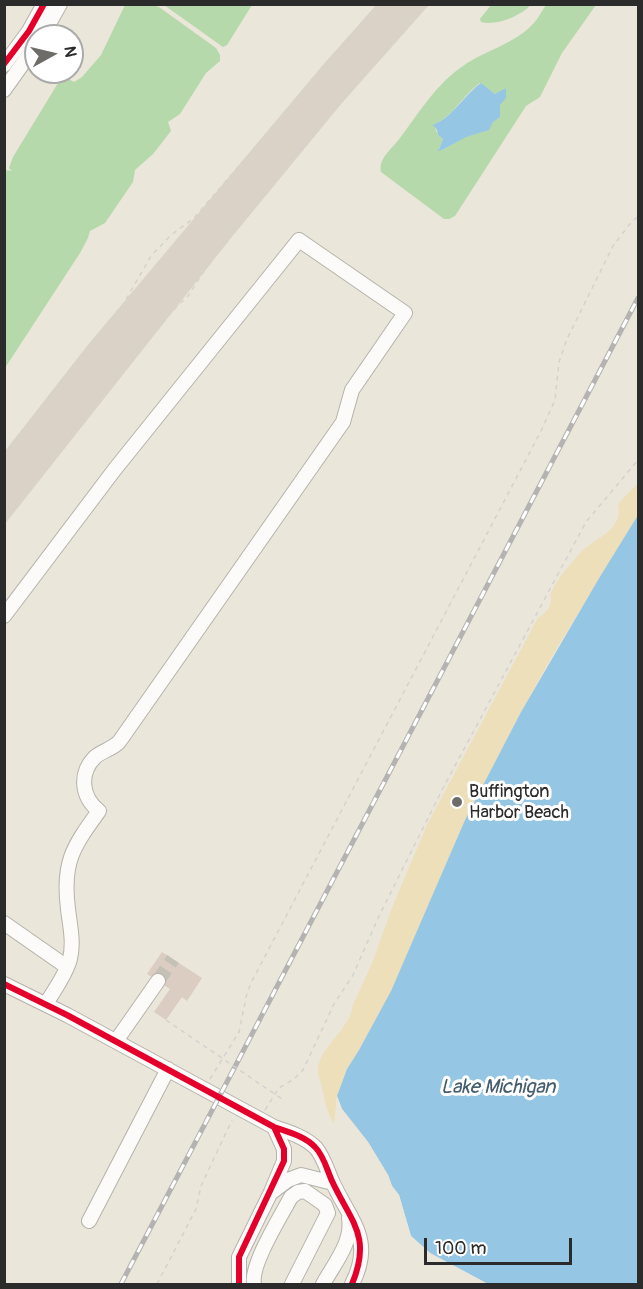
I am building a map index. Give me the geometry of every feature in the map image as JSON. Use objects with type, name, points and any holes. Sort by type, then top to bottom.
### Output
[{"type":"street","points":[[4,65],[44,4]]},
{"type":"street","points":[[49,24],[60,4]]},
{"type":"street","points":[[4,90],[24,62]]},
{"type":"street","points":[[4,616],[109,476],[299,240],[405,313],[352,390],[343,422],[125,734],[116,746],[100,754],[89,764],[85,774],[85,794],[99,811],[76,843],[68,866],[66,894],[72,939],[67,967],[46,1004]]},
{"type":"street","points":[[4,923],[67,967]]},
{"type":"street","points":[[116,1041],[158,981]]},
{"type":"street","points":[[4,984],[116,1041],[274,1128],[292,1133],[316,1148],[360,1237],[361,1266],[352,1284]]},
{"type":"street","points":[[89,1221],[168,1069]]},
{"type":"street","points":[[239,1284],[239,1257],[284,1161],[284,1149],[274,1128]]},
{"type":"street","points":[[271,1192],[288,1180],[301,1175],[333,1183]]},
{"type":"street","points":[[254,1284],[254,1272],[258,1260],[294,1194],[305,1191],[325,1206],[328,1210],[327,1217],[291,1284]]},
{"type":"street","points":[[328,1210],[344,1204]]},
{"type":"street","points":[[323,1284],[350,1236],[350,1225],[344,1204]]},
{"type":"path","points":[[4,455],[124,303],[159,247],[194,218],[379,4]]},
{"type":"path","points":[[4,519],[131,356],[156,327],[188,296],[215,254],[260,196],[424,4]]},
{"type":"path","points":[[203,1090],[235,1040],[252,981],[541,431],[555,400],[562,351],[589,292],[613,246],[628,225],[639,216]]},
{"type":"path","points":[[260,1120],[279,1088],[303,1070],[334,1004],[353,975],[379,916],[442,790],[586,522],[639,460]]},
{"type":"path","points":[[166,1020],[282,1099]]},
{"type":"path","points":[[157,1284],[196,1209],[201,1186],[220,1150],[237,1108]]},
{"type":"shaded area","points":[[377,4],[429,5],[342,103],[231,238],[5,524],[5,451],[87,346],[322,66]]},
{"type":"green space","points":[[252,4],[227,45],[223,47],[164,5]]},
{"type":"green space","points":[[125,5],[153,5],[216,48],[220,61],[206,73],[180,114],[168,122],[171,131],[153,154],[135,170],[133,182],[105,223],[90,231],[80,253],[5,368],[5,170],[12,171],[9,168],[13,157],[57,84],[84,84],[84,75],[101,55]]},
{"type":"green space","points":[[491,5],[531,5],[508,19],[494,23],[481,22],[480,19]]},
{"type":"green space","points":[[546,5],[596,5],[562,53],[540,97],[526,106],[455,216],[444,219],[381,172],[382,162],[444,81],[471,61],[523,33],[535,22]],"holes":[[[480,83],[495,94],[506,89],[500,105],[500,117],[442,150],[439,149],[443,139],[438,135],[434,125],[447,116]]]},
{"type":"sand","name":"Buffington Harbor Beach","points":[[638,483],[638,515],[552,656],[465,820],[391,991],[347,1069],[337,1096],[334,1123],[327,1108],[319,1075],[320,1061],[351,1014],[427,825],[538,618],[545,613],[551,603],[551,593],[558,580],[580,553],[613,527],[619,513],[618,504]]},
{"type":"water","points":[[481,83],[495,94],[506,88],[506,98],[500,105],[500,117],[493,122],[489,130],[466,137],[437,151],[443,139],[433,125],[447,117]]},
{"type":"water","name":"Lake Michigan","points":[[638,515],[638,1284],[488,1284],[430,1253],[411,1236],[399,1195],[368,1142],[342,1109],[337,1096],[347,1069],[391,991],[465,820],[521,712]]},
{"type":"pier","points":[[337,1096],[342,1109],[368,1142],[399,1195],[411,1236],[430,1253],[488,1284],[481,1284],[428,1255],[408,1238],[396,1196],[389,1187],[386,1176],[365,1143],[340,1111],[336,1102]]},
{"type":"building","points":[[162,952],[202,978],[187,1001],[182,997],[166,1020],[154,1012],[170,989],[147,974]]},
{"type":"tunnel","points":[[158,981],[173,959]]},
{"type":"railway","points":[[121,1284],[638,298]]},
{"type":"transit line","points":[[4,64],[29,31],[44,4]]},
{"type":"transit line","points":[[4,984],[67,1015],[274,1127],[311,1143],[323,1159],[357,1230],[360,1253],[352,1284]]},
{"type":"transit line","points":[[239,1284],[239,1257],[284,1161],[284,1149],[274,1127]]},
{"type":"place","name":"Buffington Harbor Beach","points":[[457,802]]}]
